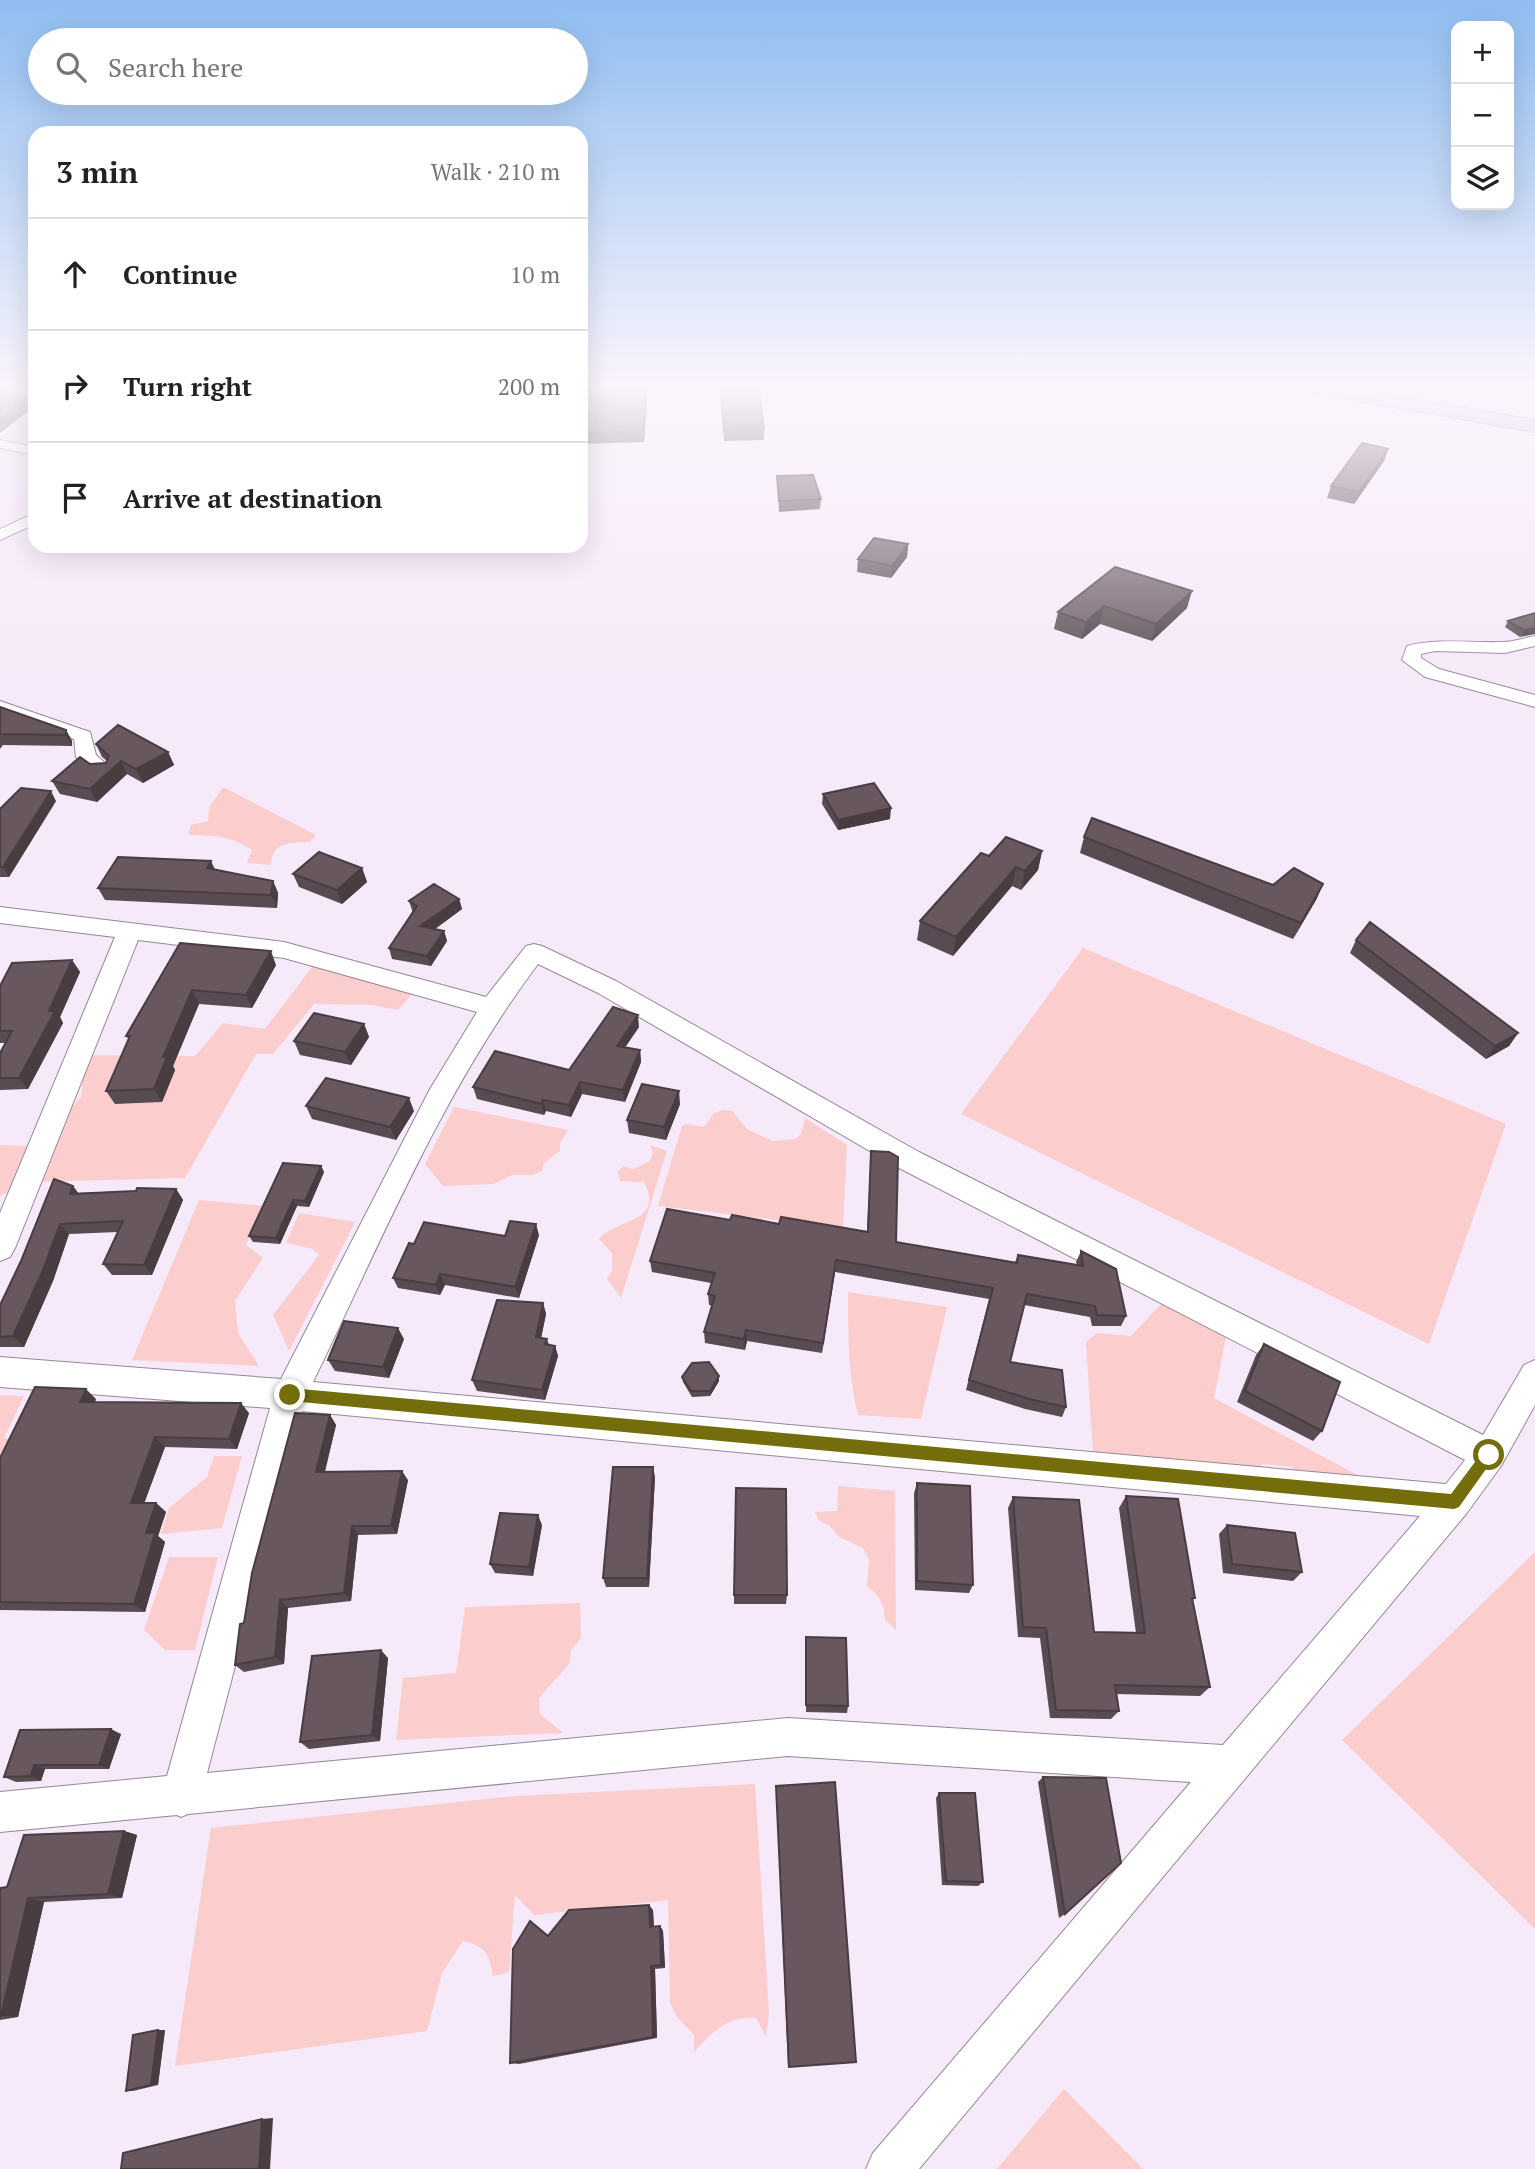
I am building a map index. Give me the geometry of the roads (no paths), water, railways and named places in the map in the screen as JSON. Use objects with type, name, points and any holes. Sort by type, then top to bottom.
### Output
[{"type":"street","points":[[0,535],[28,521]]},
{"type":"street","points":[[1535,641],[1505,648],[1435,646],[1413,650],[1411,660],[1432,673],[1535,701]]},
{"type":"street","points":[[0,708],[83,736],[86,757],[103,771]]},
{"type":"street","points":[[0,915],[284,950],[492,1007]]},
{"type":"street","points":[[0,1248],[129,932]]},
{"type":"street","points":[[181,1797],[290,1395],[443,1089],[492,1007],[534,952],[607,987],[909,1160],[1489,1455]]},
{"type":"street","points":[[0,1372],[290,1395],[1454,1502]]},
{"type":"street","points":[[889,2169],[1454,1502],[1489,1455],[1535,1374]]},
{"type":"street","points":[[0,1812],[181,1797],[789,1737],[1230,1765]]}]
